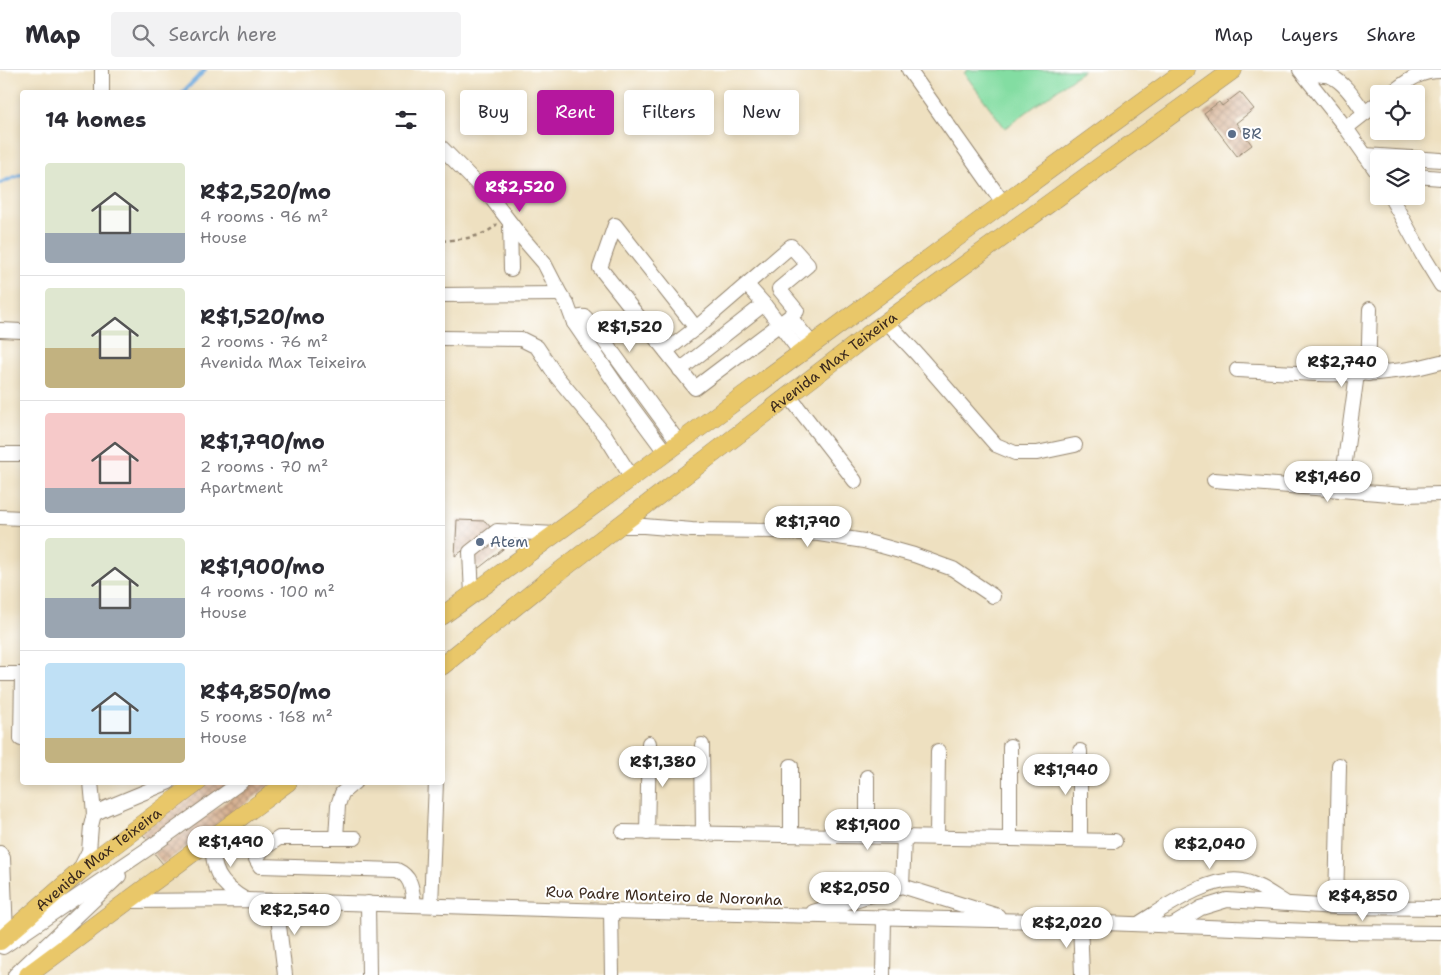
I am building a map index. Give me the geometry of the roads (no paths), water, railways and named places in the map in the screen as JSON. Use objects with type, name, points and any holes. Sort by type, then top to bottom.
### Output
[{"type":"main road","name":"Avenida Max Teixeira","points":[[445,614],[1186,70]]},
{"type":"main road","name":"Avenida Max Teixeira","points":[[445,664],[547,581],[886,322],[1233,70]]},
{"type":"main road","name":"Avenida Max Teixeira","points":[[2,942],[77,874],[194,785]]},
{"type":"main road","points":[[28,975],[284,785]]},
{"type":"street","points":[[102,70],[102,90]]},
{"type":"street","points":[[909,70],[1004,204]]},
{"type":"street","points":[[1403,85],[1418,74],[1441,71]]},
{"type":"street","points":[[1302,73],[1333,77],[1349,92],[1365,113]]},
{"type":"street","points":[[1302,73],[1346,128],[1370,163]]},
{"type":"street","points":[[1346,128],[1370,109]]},
{"type":"street","points":[[1365,155],[1441,160]]},
{"type":"street","points":[[449,162],[492,199],[507,220],[544,263],[563,299],[673,448]]},
{"type":"street","points":[[1425,177],[1441,178]]},
{"type":"street","points":[[1395,205],[1441,284]]},
{"type":"street","points":[[507,220],[511,269]]},
{"type":"street","points":[[696,328],[615,225],[600,268],[695,388],[797,311],[764,271]]},
{"type":"street","points":[[666,351],[764,271],[791,246],[808,265],[779,289]]},
{"type":"street","points":[[747,285],[764,304],[785,321],[806,348]]},
{"type":"street","points":[[445,295],[563,299]]},
{"type":"street","points":[[680,370],[764,304]]},
{"type":"street","points":[[1341,490],[1362,374],[1370,309]]},
{"type":"street","points":[[886,322],[916,353],[996,445],[1015,453],[1037,453],[1075,445]]},
{"type":"street","points":[[0,330],[20,331]]},
{"type":"street","points":[[445,338],[521,339],[537,347],[557,377],[605,435],[632,478]]},
{"type":"street","points":[[1237,370],[1362,374],[1412,370],[1441,362]]},
{"type":"street","points":[[789,396],[855,481]]},
{"type":"street","points":[[0,454],[20,454]]},
{"type":"street","points":[[1214,480],[1403,494],[1441,494]]},
{"type":"street","points":[[0,517],[20,518]]},
{"type":"street","points":[[619,526],[692,530],[778,531],[857,539],[953,569],[994,596]]},
{"type":"street","points":[[472,595],[470,552],[497,531],[556,534]]},
{"type":"street","points":[[0,674],[20,674]]},
{"type":"street","points":[[647,832],[650,743]]},
{"type":"street","points":[[702,745],[703,834]]},
{"type":"street","points":[[1010,746],[1010,839]]},
{"type":"street","points":[[938,751],[938,838]]},
{"type":"street","points":[[1080,751],[1080,840]]},
{"type":"street","points":[[1336,907],[1340,765]]},
{"type":"street","points":[[791,766],[791,835]]},
{"type":"street","points":[[867,777],[867,837]]},
{"type":"street","points":[[77,874],[89,851],[94,814],[91,785]]},
{"type":"street","points":[[94,814],[162,785]]},
{"type":"street","points":[[2,942],[149,848],[236,785]]},
{"type":"street","points":[[336,838],[338,805],[342,793],[351,785]]},
{"type":"street","points":[[431,905],[436,785]]},
{"type":"street","points":[[623,832],[1115,841]]},
{"type":"street","points":[[902,886],[904,837]]},
{"type":"street","points":[[212,838],[212,856],[220,880],[233,892],[247,900]]},
{"type":"street","points":[[355,838],[279,838],[263,849],[256,859],[260,866],[397,870],[409,879],[412,886],[414,904]]},
{"type":"street","points":[[15,975],[149,848]]},
{"type":"street","points":[[0,853],[3,858],[2,942]]},
{"type":"street","points":[[1138,924],[1191,893],[1227,881],[1242,881],[1254,885],[1287,904]]},
{"type":"street","points":[[800,916],[902,886],[1013,920]]},
{"type":"street","name":"Rua Padre Monteiro de Noronha","points":[[128,901],[247,900],[414,904],[611,911],[1080,922],[1338,932],[1441,933]]},
{"type":"street","points":[[1173,925],[1201,908],[1227,900],[1336,907],[1441,908]]},
{"type":"street","points":[[276,901],[285,975]]},
{"type":"street","points":[[368,903],[369,975]]},
{"type":"street","points":[[611,911],[612,975]]},
{"type":"street","points":[[883,975],[884,917]]},
{"type":"street","points":[[1080,922],[1082,975]]},
{"type":"waterway","points":[[185,90],[205,70]]},
{"type":"waterway","points":[[0,183],[20,175]]},
{"type":"place","name":"BR","points":[[1232,134]]},
{"type":"place","name":"Atem","points":[[480,542]]}]
